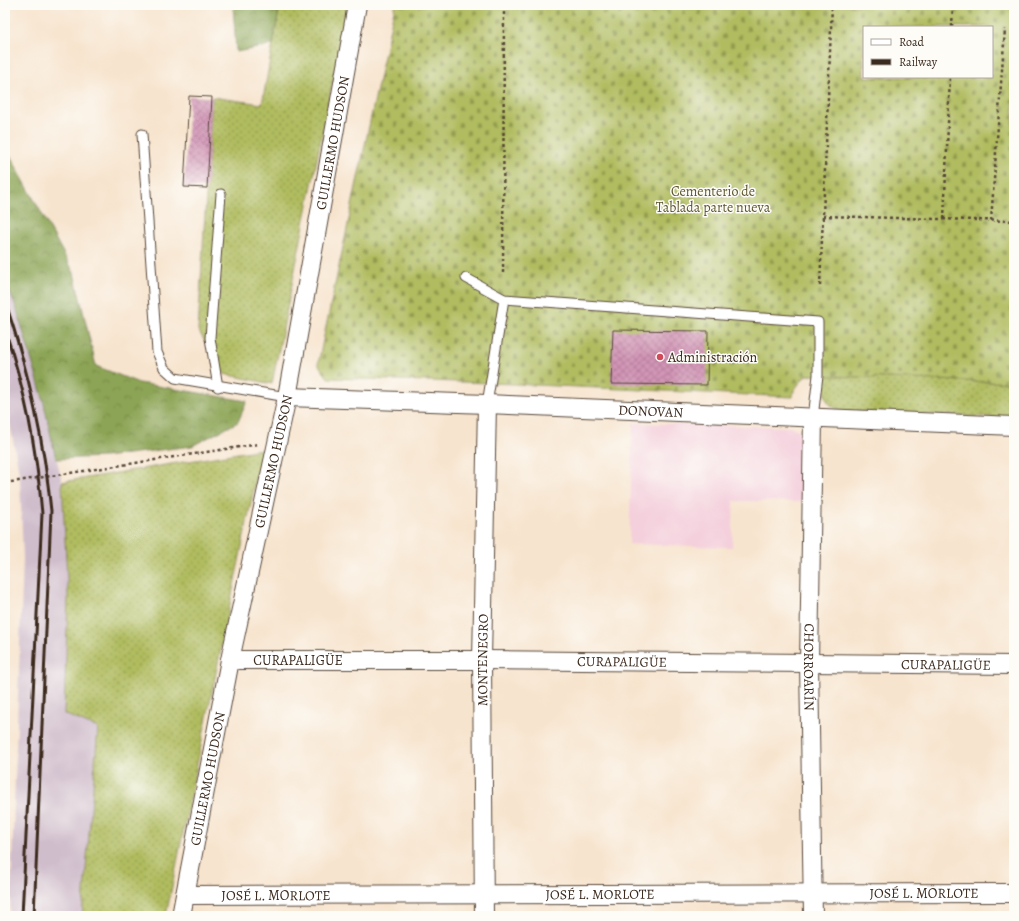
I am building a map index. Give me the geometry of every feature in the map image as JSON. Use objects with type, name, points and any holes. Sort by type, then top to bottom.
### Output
[{"type":"street","name":"GUILLERMO HUDSON","points":[[181,916],[230,660],[287,397],[358,5]]},
{"type":"street","name":"DONOVAN","points":[[287,397],[1014,426]]},
{"type":"street","name":"MONTENEGRO","points":[[484,916],[482,660],[488,404]]},
{"type":"street","name":"CHORROARÍN","points":[[813,418],[809,663],[813,916]]},
{"type":"street","name":"CURAPALIGÜE","points":[[230,660],[482,660],[1014,665]]},
{"type":"street","name":"JOSÉ L. MORLOTE","points":[[185,895],[484,896],[813,893],[1014,894]]},
{"type":"lane","points":[[142,134],[157,352],[164,368],[175,378],[218,387],[287,397]]},
{"type":"lane","points":[[218,387],[210,338],[221,194]]},
{"type":"lane","points":[[466,278],[504,298],[818,322],[818,375],[813,418]]},
{"type":"lane","points":[[488,404],[504,298]]},
{"type":"path","points":[[503,273],[504,5]]},
{"type":"path","points":[[820,286],[832,5]]},
{"type":"path","points":[[952,26],[953,5]]},
{"type":"path","points":[[991,221],[1005,29]]},
{"type":"path","points":[[944,219],[950,78]]},
{"type":"path","points":[[824,216],[1014,221]]},
{"type":"path","points":[[5,484],[88,472],[201,452],[277,442]]},
{"type":"shaded area","points":[[5,280],[16,307],[42,395],[62,482],[68,597],[98,728],[82,916],[10,916],[23,559],[20,478],[5,396]]},
{"type":"shaded area","points":[[633,423],[791,427],[799,430],[804,441],[802,502],[734,501],[732,547],[629,544]]},
{"type":"green space","points":[[233,5],[280,5],[273,45],[236,52]]},
{"type":"green space","points":[[280,5],[348,5],[272,384],[224,374],[198,330],[212,97],[262,104]]},
{"type":"green space","name":"Cementerio de Tablada parte nueva","points":[[395,5],[1013,5],[1014,383],[806,375],[794,390],[793,397],[491,383],[328,378],[318,364]]},
{"type":"green space","points":[[5,146],[74,273],[96,366],[139,383],[247,401],[238,422],[192,446],[105,457],[56,459],[42,395],[16,307],[5,280]]},
{"type":"green space","points":[[824,375],[1014,383],[1014,418],[844,411],[837,409],[828,402],[824,388]]},
{"type":"green space","points":[[262,449],[166,916],[82,916],[98,728],[64,714],[68,597],[62,482]]},
{"type":"building","points":[[189,96],[212,97],[207,188],[184,187]]},
{"type":"building","name":"Administración","points":[[613,330],[708,331],[707,385],[611,384]]},
{"type":"railway","points":[[5,301],[21,353],[34,405],[44,458],[51,511],[34,916]]},
{"type":"railway","points":[[5,330],[19,375],[29,421],[37,467],[42,514],[22,916]]},
{"type":"place","name":"Administración","points":[[660,357]]}]
